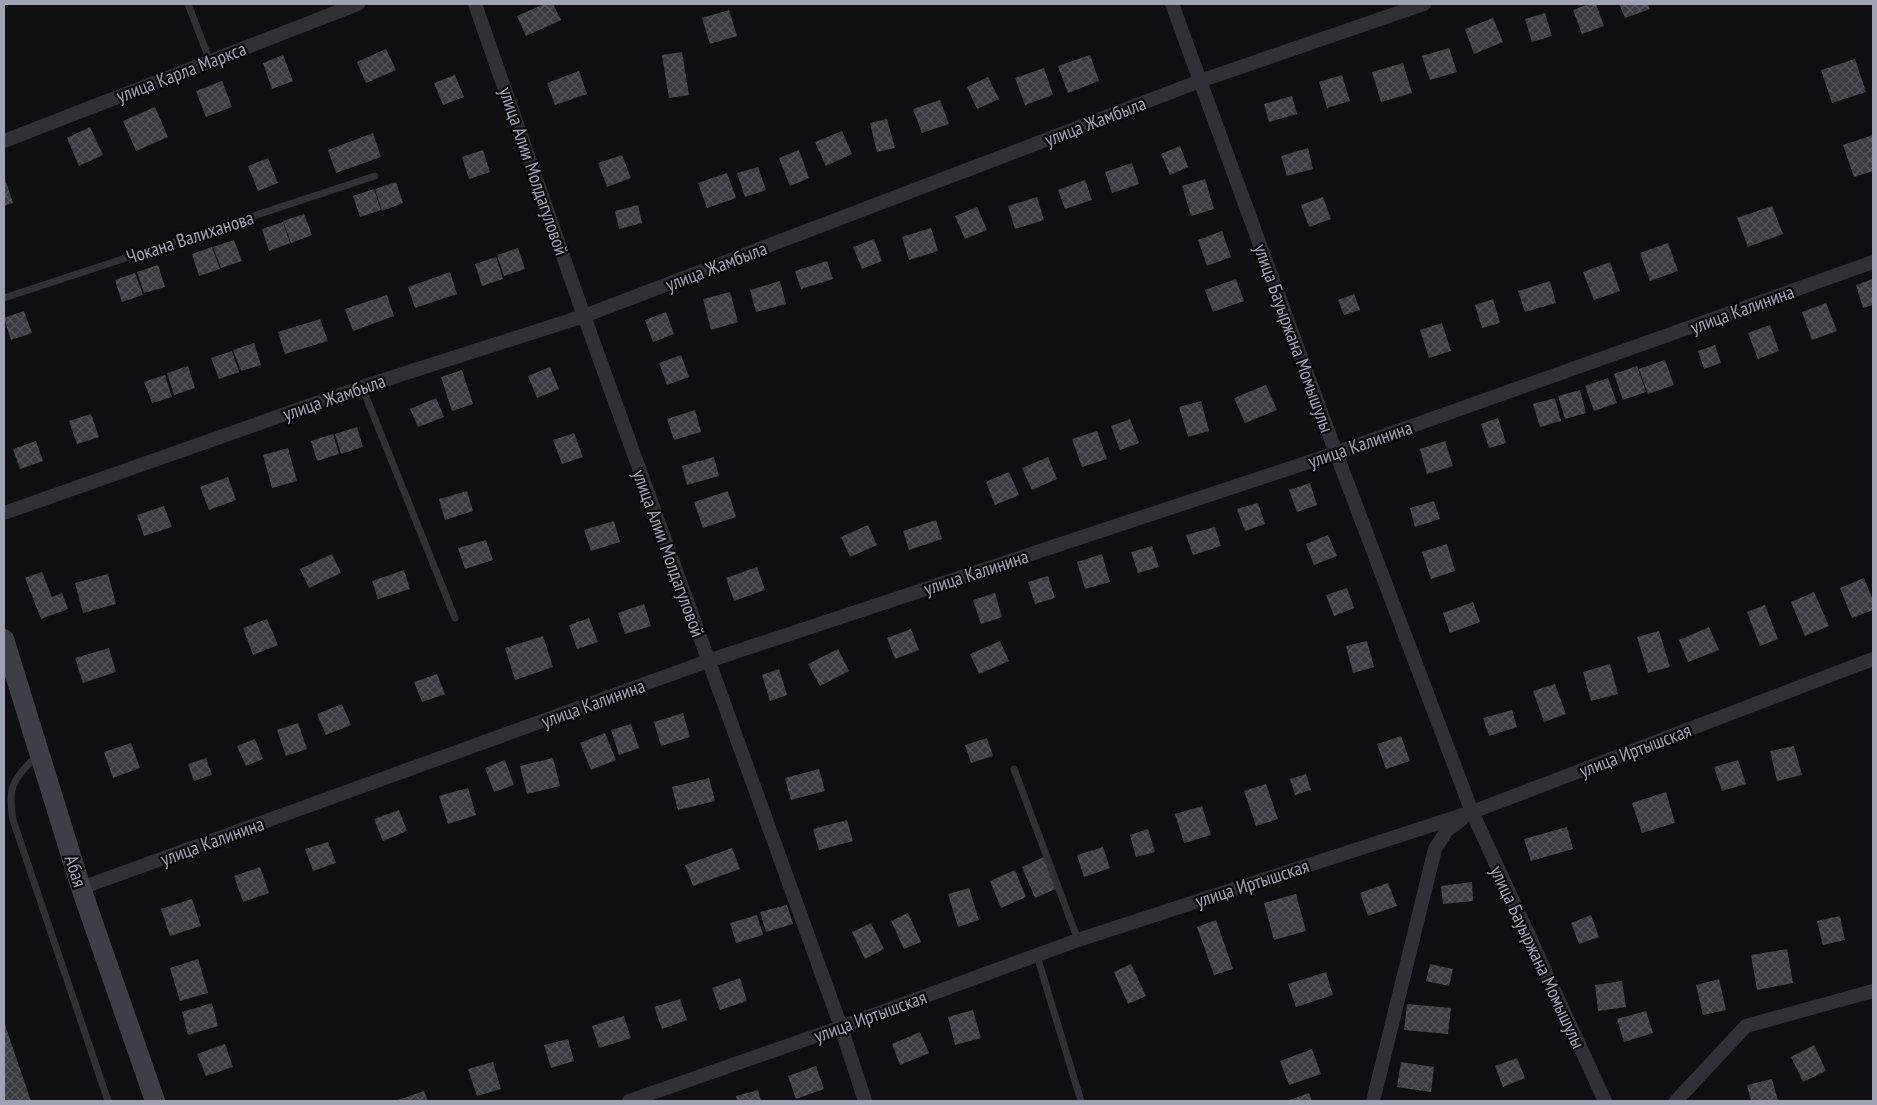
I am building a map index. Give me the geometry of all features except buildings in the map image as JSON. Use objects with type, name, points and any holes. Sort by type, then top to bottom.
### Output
[{"type":"street","name":"улица Карла Маркса","points":[[4,141],[358,4]]},
{"type":"street","name":"улица Алии Молдагуловой","points":[[475,4],[584,316],[841,1027],[864,1101]]},
{"type":"street","name":"улица Бауыржана Момышулы","points":[[1172,4],[1336,453],[1472,812],[1604,1101]]},
{"type":"street","name":"улица Жамбыла","points":[[4,513],[362,387],[584,316],[1200,81],[1424,4]]},
{"type":"street","name":"улица Калинина","points":[[81,888],[708,661],[1336,453],[1873,262]]},
{"type":"street","name":"Абая","points":[[4,639],[81,888],[155,1101]]},
{"type":"street","name":"улица Иртышская","points":[[629,1101],[841,1027],[1078,940],[1472,812],[1873,659]]},
{"type":"street","points":[[1373,1101],[1435,849],[1447,830],[1472,812]]},
{"type":"street","points":[[1676,1101],[1746,1026],[1873,991]]},
{"type":"lane","points":[[188,4],[210,61]]},
{"type":"lane","name":"Чокана Валиханова","points":[[4,298],[375,176]]},
{"type":"lane","points":[[362,387],[455,618]]},
{"type":"lane","points":[[39,753],[19,775],[11,788],[10,802],[13,820],[108,1101]]},
{"type":"lane","points":[[1014,768],[1078,940]]},
{"type":"lane","points":[[1037,956],[1081,1101]]}]
